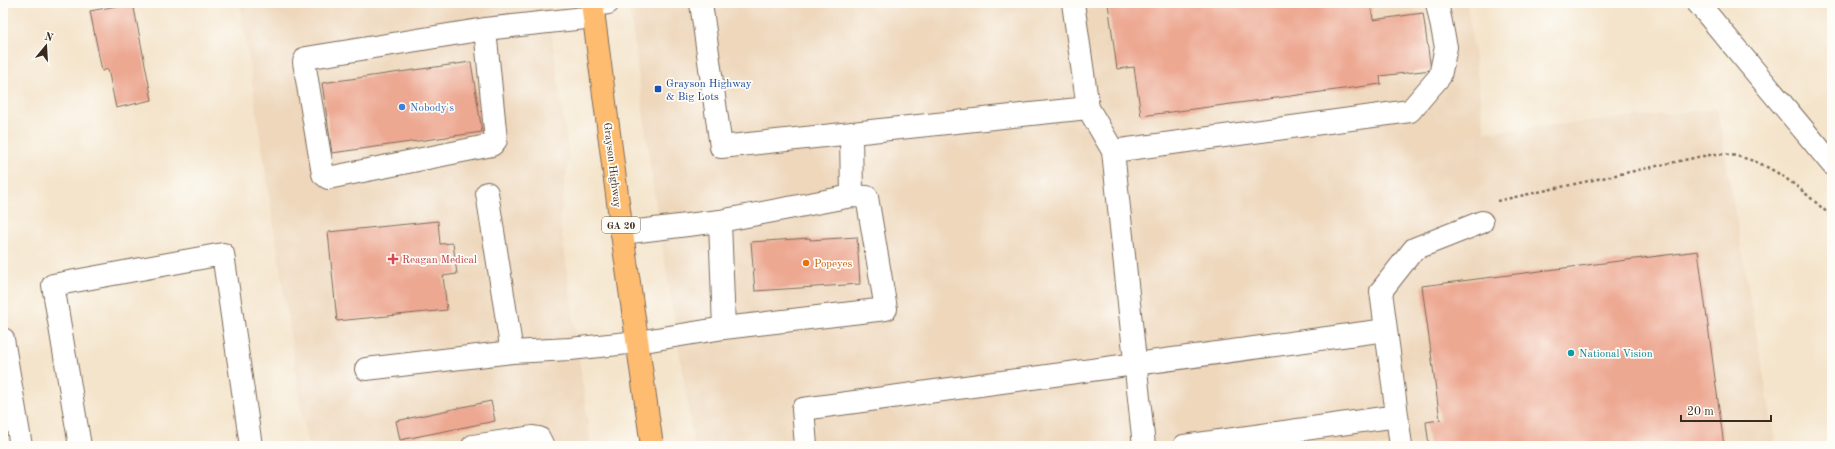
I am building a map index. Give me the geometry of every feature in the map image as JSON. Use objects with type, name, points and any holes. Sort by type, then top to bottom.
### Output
[{"type":"main road","name":"Grayson Highway","points":[[596,7],[622,234],[652,446]]},
{"type":"street","points":[[701,3],[721,147],[1088,108]]},
{"type":"street","points":[[1073,3],[1088,108],[1113,151],[1144,446]]},
{"type":"street","points":[[1113,151],[1410,111],[1440,76],[1446,47],[1437,3]]},
{"type":"street","points":[[1698,3],[1832,164]]},
{"type":"street","points":[[485,29],[496,140],[492,145],[328,178],[323,174],[304,62],[306,58],[485,29],[596,7]]},
{"type":"street","points":[[851,133],[852,196]]},
{"type":"street","points":[[487,193],[512,352]]},
{"type":"street","points":[[366,369],[512,352],[570,349],[638,342],[724,328],[886,309],[867,197],[852,196],[720,221],[622,234]]},
{"type":"street","points":[[720,221],[724,328]]},
{"type":"street","points":[[1401,446],[1381,291],[1414,249],[1482,222]]},
{"type":"street","points":[[80,446],[53,285],[223,254],[251,446]]},
{"type":"street","points":[[806,446],[803,409],[1386,330]]},
{"type":"street","points":[[3,339],[21,446]]},
{"type":"street","points":[[1184,446],[1397,416]]},
{"type":"street","points":[[473,446],[533,437],[539,438],[543,446]]},
{"type":"path","points":[[1496,201],[1698,157],[1719,154],[1750,160],[1778,172],[1803,190],[1832,217]]},
{"type":"shaded area","points":[[240,3],[547,3],[569,156],[560,218],[591,446],[307,446]]},
{"type":"shaded area","points":[[629,3],[1467,3],[1485,132],[1717,109],[1776,446],[694,446],[653,186]]},
{"type":"building","points":[[133,3],[152,100],[116,108],[108,69],[102,71],[90,11]]},
{"type":"building","points":[[1108,3],[1371,3],[1373,20],[1423,13],[1431,70],[1380,76],[1381,84],[1141,116],[1134,67],[1117,69]]},
{"type":"building","name":"Nobody's","points":[[471,62],[482,132],[332,153],[322,83]]},
{"type":"building","name":"Reagan Medical","points":[[438,221],[440,244],[453,243],[457,274],[443,276],[447,310],[337,321],[328,232]]},
{"type":"building","name":"Popeyes","points":[[857,237],[860,284],[755,291],[751,242],[810,238],[810,240]]},
{"type":"building","name":"National Vision","points":[[1698,251],[1724,446],[1429,446],[1426,422],[1440,420],[1422,286]]},
{"type":"building","points":[[491,401],[495,421],[400,440],[396,421]]},
{"type":"place","name":"Grayson Highway & Big Lots","points":[[658,89]]},
{"type":"place","name":"Nobody's","points":[[402,107]]},
{"type":"place","name":"Reagan Medical","points":[[393,259]]},
{"type":"place","name":"Popeyes","points":[[806,263]]},
{"type":"place","name":"National Vision","points":[[1571,353]]}]
